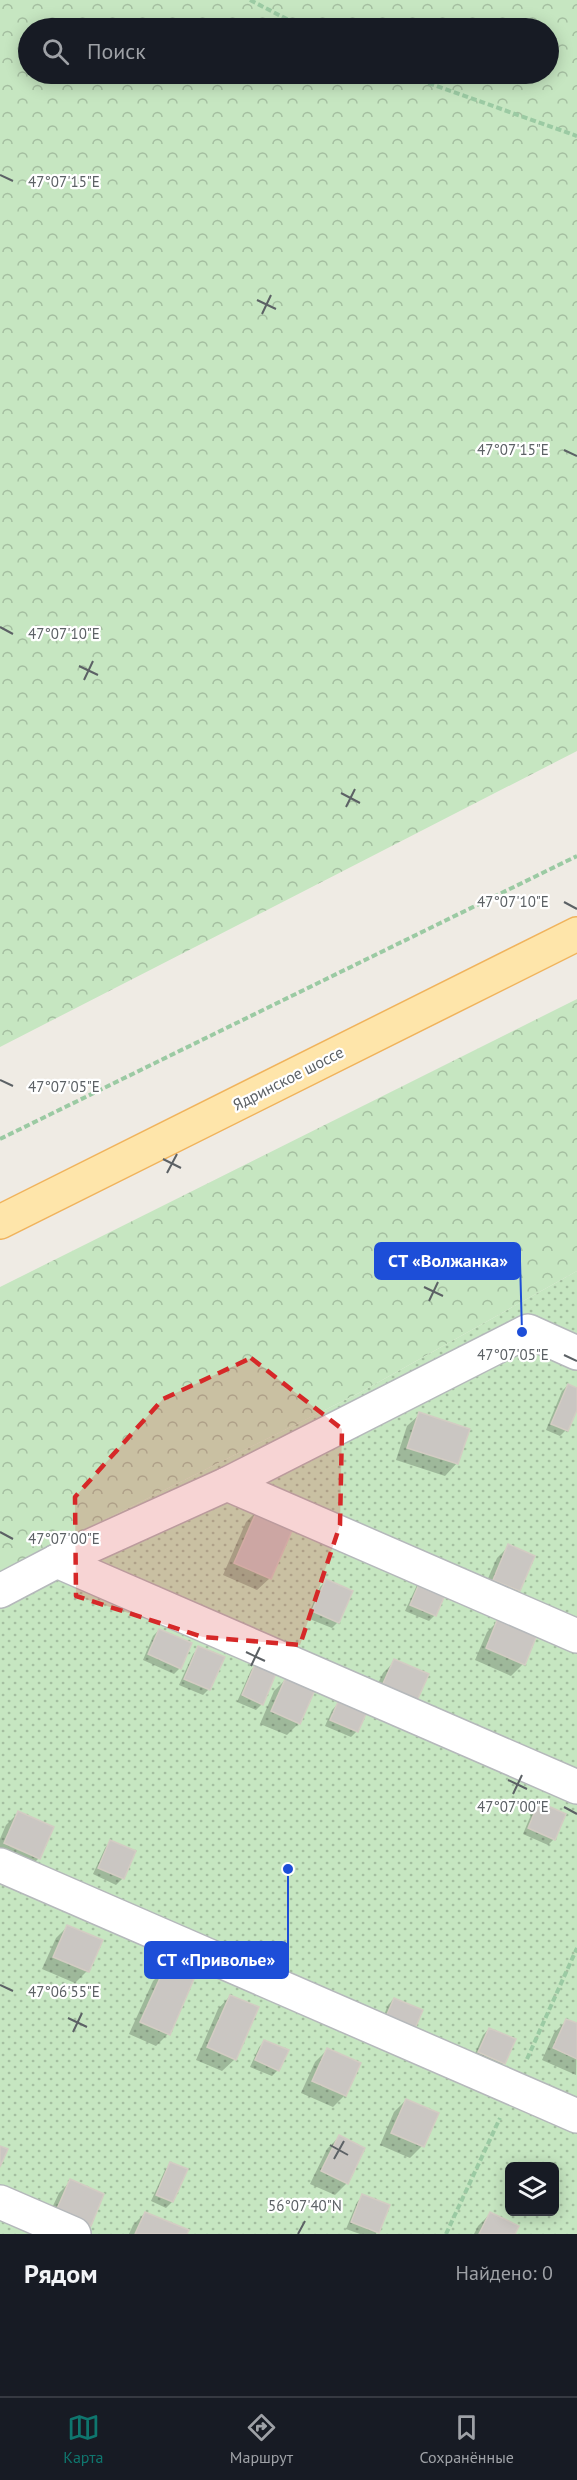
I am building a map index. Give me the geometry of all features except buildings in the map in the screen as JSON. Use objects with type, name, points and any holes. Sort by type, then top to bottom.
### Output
[{"type":"main road","name":"Ядринское шоссе","points":[[0,1222],[577,934]]},
{"type":"lane","points":[[0,1591],[57,1561],[227,1484],[528,1331],[577,1353]]},
{"type":"lane","points":[[227,1484],[577,1636]]},
{"type":"lane","points":[[57,1561],[577,1787]]},
{"type":"lane","points":[[0,1865],[577,2116]]},
{"type":"lane","points":[[0,2202],[74,2234]]},
{"type":"path","points":[[250,0],[285,18]]},
{"type":"path","points":[[432,84],[577,136]]},
{"type":"path","points":[[0,1139],[577,856]]},
{"type":"highlighted area","points":[[251,1358],[342,1429],[340,1525],[300,1645],[203,1637],[76,1596],[75,1497],[163,1399]]},
{"type":"green space","points":[[0,0],[577,0],[577,751],[0,1047]]},
{"type":"green space","points":[[577,999],[577,1271],[359,1393],[0,1572],[0,1287]]},
{"type":"green space","points":[[577,1271],[577,2234],[0,2234],[0,1572],[359,1393]]},
{"type":"place","name":"СТ «Волжанка»","points":[[522,1332]]},
{"type":"place","name":"СТ «Приволье»","points":[[288,1869]]}]
